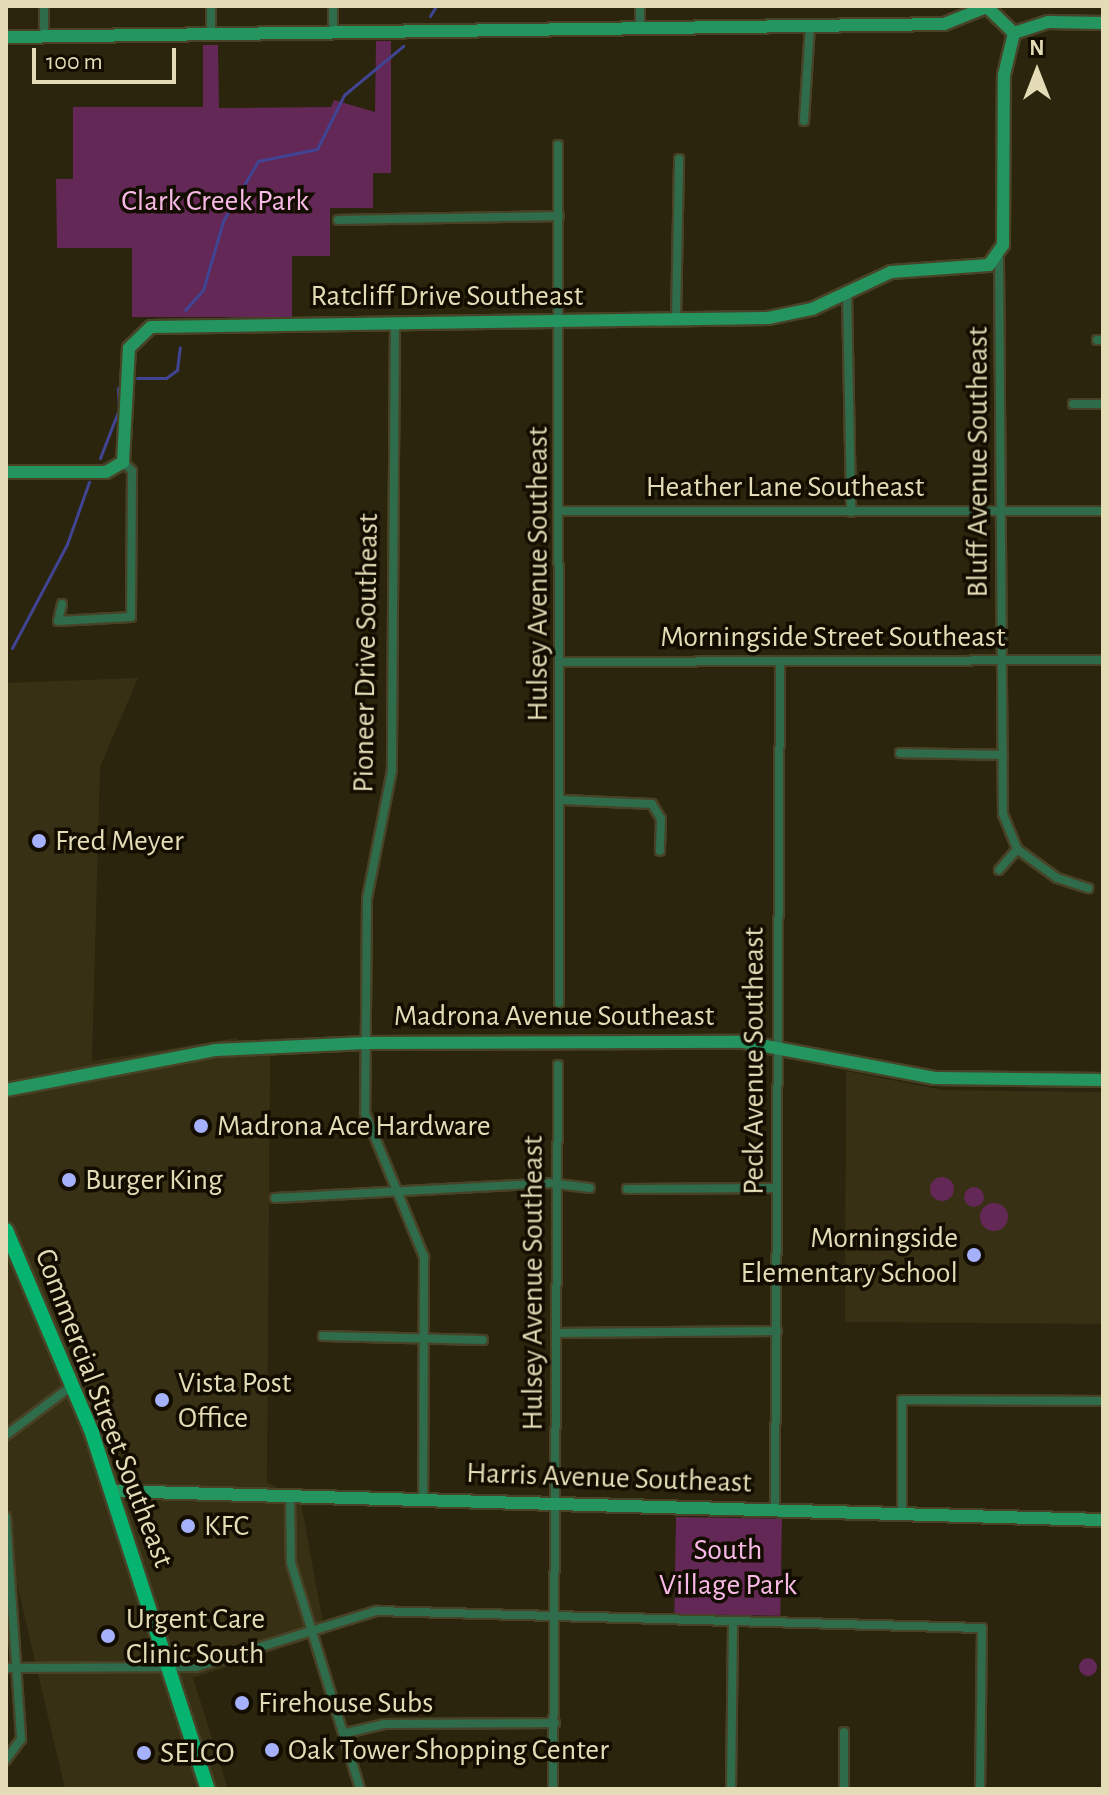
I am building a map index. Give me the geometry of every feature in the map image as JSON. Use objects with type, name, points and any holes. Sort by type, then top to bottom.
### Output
[{"type":"main road","name":"Commercial Street Southeast","points":[[6,1230],[12,1255],[74,1384],[113,1491],[208,1789]]},
{"type":"street","points":[[44,6],[44,37]]},
{"type":"street","points":[[211,6],[211,34]]},
{"type":"street","points":[[333,6],[333,33]]},
{"type":"street","points":[[640,6],[640,29]]},
{"type":"street","points":[[6,37],[944,24],[988,7],[1014,33],[1048,22],[1103,23]]},
{"type":"street","points":[[804,121],[810,26]]},
{"type":"street","name":"Bluff Avenue Southeast","points":[[1014,33],[1004,75],[999,259],[1005,511],[1003,814],[1017,849]]},
{"type":"street","name":"Hulsey Avenue Southeast","points":[[558,145],[563,662],[559,1003]]},
{"type":"street","points":[[676,320],[679,159]]},
{"type":"street","points":[[338,220],[559,216]]},
{"type":"street","name":"Ratcliff Drive Southeast","points":[[123,462],[128,356],[144,329],[784,316],[847,294],[891,272],[971,269],[999,259]]},
{"type":"street","points":[[847,294],[851,512]]},
{"type":"street","name":"Pioneer Drive Southeast","points":[[395,322],[392,770],[367,899],[367,1129],[421,1245],[423,1498]]},
{"type":"street","points":[[1073,404],[1103,404]]},
{"type":"street","points":[[6,472],[106,472],[123,462],[132,471],[131,617],[58,621],[62,604]]},
{"type":"street","name":"Heather Lane Southeast","points":[[562,511],[1103,511]]},
{"type":"street","name":"Morningside Street Southeast","points":[[563,662],[1103,660]]},
{"type":"street","name":"Peck Avenue Southeast","points":[[775,1510],[780,661]]},
{"type":"street","points":[[900,753],[1003,755]]},
{"type":"street","points":[[563,800],[652,804],[661,819],[660,851]]},
{"type":"street","points":[[999,870],[1017,849],[1046,872],[1088,888]]},
{"type":"street","name":"Madrona Avenue Southeast","points":[[6,1090],[216,1050],[366,1043],[716,1041],[777,1047],[935,1078],[1103,1080]]},
{"type":"street","name":"Hulsey Avenue Southeast","points":[[553,1789],[557,1616],[558,1065]]},
{"type":"street","points":[[275,1198],[557,1185],[590,1188]]},
{"type":"street","points":[[627,1189],[777,1188]]},
{"type":"street","points":[[557,1333],[777,1331]]},
{"type":"street","points":[[323,1336],[424,1336],[483,1340]]},
{"type":"street","points":[[6,1435],[74,1384]]},
{"type":"street","points":[[902,1513],[902,1400],[1103,1401]]},
{"type":"street","name":"Harris Avenue Southeast","points":[[113,1491],[1103,1520]]},
{"type":"street","points":[[290,1495],[291,1563],[346,1733],[360,1789]]},
{"type":"street","points":[[6,1517],[21,1739],[6,1760]]},
{"type":"street","points":[[6,1668],[170,1669],[205,1665],[311,1628],[376,1611],[982,1628],[980,1789]]},
{"type":"street","points":[[731,1789],[733,1621]]},
{"type":"street","points":[[346,1733],[384,1724],[555,1723]]},
{"type":"street","points":[[844,1732],[844,1789]]},
{"type":"shaded area","points":[[138,678],[100,767],[92,1061],[236,1038],[270,1057],[267,1482],[301,1502],[325,1634],[193,1678],[228,1789],[65,1789],[6,1537],[6,683]]},
{"type":"shaded area","name":"Morningside Elementary School","points":[[846,1071],[943,1090],[1103,1092],[1103,1324],[845,1322]]},
{"type":"green space","name":"Clark Creek Park","points":[[376,41],[391,41],[391,173],[373,173],[373,208],[330,208],[330,256],[292,256],[292,317],[132,317],[132,248],[57,248],[56,179],[73,179],[73,107],[203,107],[203,45],[218,45],[219,108],[331,107],[334,100],[375,112]]},
{"type":"green space","points":[[942,1177],[951,1180],[954,1189],[951,1198],[942,1201],[933,1198],[930,1189],[933,1180]]},
{"type":"green space","points":[[970,1187],[978,1187],[984,1197],[978,1207],[970,1207],[964,1201],[964,1193]]},
{"type":"green space","points":[[994,1203],[1004,1207],[1008,1217],[1004,1227],[994,1231],[984,1227],[980,1217],[984,1207]]},
{"type":"green space","name":"South Village Park","points":[[676,1517],[782,1519],[780,1616],[674,1614]]},
{"type":"green space","points":[[1088,1658],[1097,1667],[1088,1676],[1079,1667]]},
{"type":"waterway","points":[[430,16],[436,6]]},
{"type":"waterway","points":[[185,310],[203,290],[223,221],[258,161],[317,149],[344,95],[403,46]]},
{"type":"waterway","points":[[137,378],[166,378],[177,370],[180,347]]},
{"type":"waterway","points":[[100,458],[119,409],[118,388]]},
{"type":"waterway","points":[[12,648],[67,544],[89,482]]},
{"type":"place","name":"Fred Meyer","points":[[39,841]]},
{"type":"place","name":"Madrona Ace Hardware","points":[[201,1126]]},
{"type":"place","name":"Burger King","points":[[69,1180]]},
{"type":"place","name":"Morningside Elementary School","points":[[974,1255]]},
{"type":"place","name":"Vista Post Office","points":[[162,1400]]},
{"type":"place","name":"KFC","points":[[188,1526]]},
{"type":"place","name":"Urgent Care Clinic South","points":[[108,1636]]},
{"type":"place","name":"Firehouse Subs","points":[[242,1703]]},
{"type":"place","name":"Oak Tower Shopping Center","points":[[272,1750]]},
{"type":"place","name":"SELCO","points":[[144,1753]]}]
